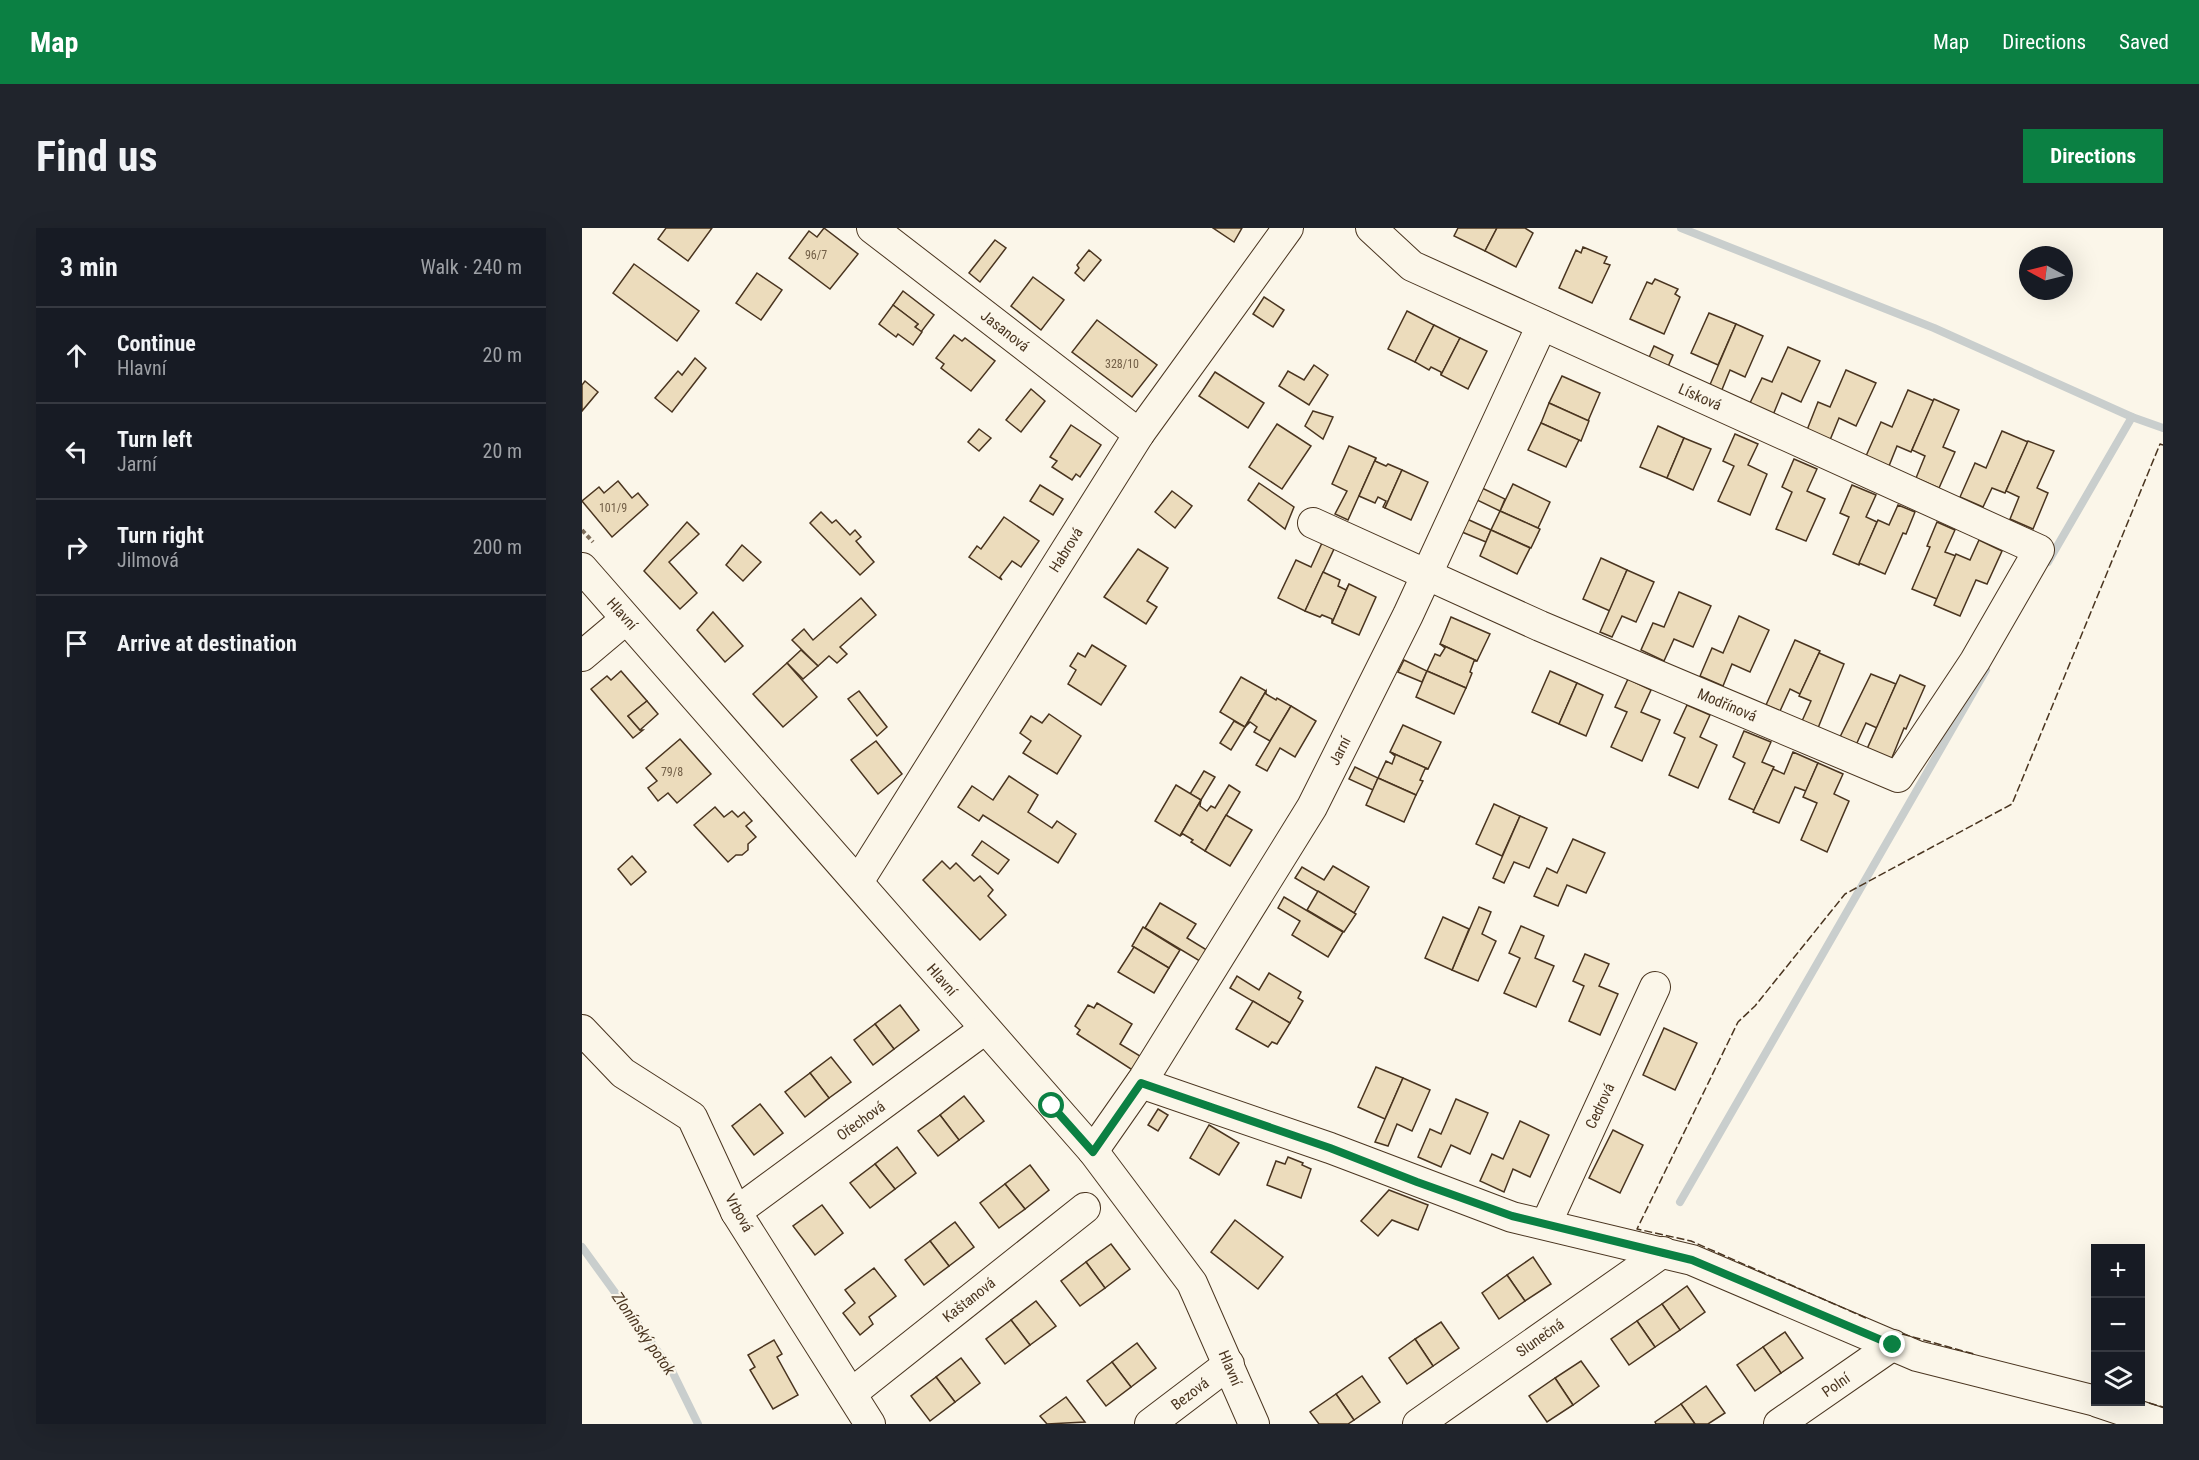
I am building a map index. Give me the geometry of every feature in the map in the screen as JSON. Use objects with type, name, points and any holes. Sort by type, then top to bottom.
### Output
[{"type":"street","name":"Jasanová","points":[[872,228],[1139,434]]},
{"type":"street","name":"Habrová","points":[[858,882],[1139,434],[1288,228]]},
{"type":"street","name":"Lísková","points":[[1371,228],[1412,266],[2039,550]]},
{"type":"street","name":"Jarní","points":[[1093,1152],[1141,1083],[1312,807],[1426,575],[1542,325]]},
{"type":"street","name":"Modřínová","points":[[1313,523],[1551,631],[1898,777],[1975,661],[2039,550]]},
{"type":"street","name":"Hlavní","points":[[582,568],[1093,1152],[1192,1283],[1230,1364],[1254,1424]]},
{"type":"street","points":[[582,656],[626,619]]},
{"type":"street","name":"Cedrová","points":[[1546,1224],[1655,987]]},
{"type":"street","name":"Ořechová","points":[[736,1212],[985,1029]]},
{"type":"street","name":"Vrbová","points":[[582,1030],[623,1072],[693,1117],[736,1212],[870,1424]]},
{"type":"street","points":[[1141,1083],[1330,1148],[1512,1216],[1692,1260],[1917,1356],[2091,1399]]},
{"type":"street","name":"Kaštanová","points":[[852,1393],[1085,1208]]},
{"type":"street","name":"Slunečná","points":[[1418,1424],[1663,1252]]},
{"type":"street","name":"Polní","points":[[1779,1424],[1893,1345]]},
{"type":"street","name":"Bezová","points":[[1150,1424],[1230,1364]]},
{"type":"street","points":[[2111,1406],[2163,1424]]},
{"type":"building","points":[[666,228],[712,228],[688,261],[658,239]]},
{"type":"building","points":[[824,228],[858,254],[830,289],[789,258],[809,231],[817,237]]},
{"type":"building","points":[[1213,228],[1242,228],[1234,242]]},
{"type":"building","points":[[1458,228],[1497,228],[1485,251],[1454,236]]},
{"type":"building","points":[[1497,228],[1525,228],[1533,233],[1516,267],[1485,251]]},
{"type":"building","points":[[995,240],[1006,248],[980,282],[969,273]]},
{"type":"building","points":[[1583,247],[1607,257],[1604,263],[1610,265],[1592,303],[1559,288],[1576,250],[1581,253]]},
{"type":"building","points":[[1089,250],[1101,260],[1084,281],[1075,273],[1079,268],[1077,265]]},
{"type":"building","points":[[634,264],[699,311],[677,341],[613,293]]},
{"type":"building","points":[[757,273],[782,290],[761,320],[736,303]]},
{"type":"building","points":[[1033,277],[1064,300],[1041,330],[1011,306]]},
{"type":"building","points":[[1655,279],[1678,289],[1675,294],[1680,297],[1664,334],[1630,319],[1647,282],[1652,284]]},
{"type":"building","points":[[903,291],[934,315],[921,332],[915,327],[918,324],[893,305]]},
{"type":"building","points":[[1264,297],[1284,310],[1273,327],[1253,314]]},
{"type":"building","points":[[893,305],[918,324],[915,327],[922,332],[913,345],[898,334],[896,337],[879,324]]},
{"type":"building","points":[[1407,311],[1434,325],[1415,362],[1388,349]]},
{"type":"building","points":[[1709,313],[1736,324],[1718,365],[1691,353]]},
{"type":"building","points":[[1097,320],[1157,365],[1132,397],[1072,352]]},
{"type":"building","points":[[1736,324],[1763,336],[1745,377],[1730,370],[1721,392],[1709,387]]},
{"type":"building","points":[[1434,325],[1460,338],[1441,375],[1441,372],[1431,367],[1429,370],[1415,362]]},
{"type":"building","points":[[954,335],[962,341],[965,338],[995,361],[971,391],[941,368],[944,364],[936,358]]},
{"type":"building","points":[[1460,338],[1487,351],[1468,389],[1441,375]]},
{"type":"building","points":[[1654,346],[1673,355],[1667,369],[1648,360]]},
{"type":"building","points":[[1788,347],[1820,361],[1801,402],[1782,393],[1773,415],[1749,405],[1762,378],[1772,382]]},
{"type":"building","points":[[695,358],[706,368],[672,412],[655,398],[678,371],[682,375]]},
{"type":"building","points":[[1314,365],[1328,375],[1309,405],[1279,386],[1288,371],[1304,380]]},
{"type":"building","points":[[1846,370],[1876,383],[1856,426],[1839,418],[1830,440],[1807,430],[1818,402],[1830,407]]},
{"type":"building","points":[[1215,372],[1264,403],[1248,428],[1199,396]]},
{"type":"building","points":[[1562,376],[1600,393],[1588,421],[1549,403]]},
{"type":"building","points":[[585,381],[598,392],[582,411],[582,385]]},
{"type":"building","points":[[1031,389],[1045,401],[1021,432],[1006,420]]},
{"type":"building","points":[[1908,390],[1934,401],[1911,452],[1897,446],[1889,466],[1866,456],[1881,422],[1892,427]]},
{"type":"building","points":[[1934,399],[1959,410],[1943,447],[1955,452],[1939,488],[1916,478],[1925,456],[1912,450]]},
{"type":"building","points":[[1549,403],[1589,421],[1581,441],[1541,423]]},
{"type":"building","points":[[1313,411],[1333,417],[1323,439],[1305,426]]},
{"type":"building","points":[[1541,423],[1579,440],[1566,467],[1528,450]]},
{"type":"building","points":[[1277,424],[1311,446],[1282,489],[1249,467]]},
{"type":"building","points":[[1071,425],[1101,445],[1080,477],[1076,474],[1072,480],[1052,467],[1057,461],[1050,457]]},
{"type":"building","points":[[1658,426],[1684,438],[1667,478],[1640,467]]},
{"type":"building","points":[[979,429],[991,438],[979,451],[968,442]]},
{"type":"building","points":[[2002,431],[2028,442],[2005,493],[1992,488],[1983,507],[1960,497],[1975,463],[1986,468]]},
{"type":"building","points":[[1735,434],[1758,444],[1748,465],[1767,474],[1750,515],[1718,501],[1734,466],[1723,461]]},
{"type":"building","points":[[1684,438],[1711,449],[1693,490],[1667,478]]},
{"type":"building","points":[[2028,441],[2054,451],[2037,488],[2048,493],[2033,529],[2010,519],[2019,497],[2006,491]]},
{"type":"building","points":[[1349,446],[1376,458],[1348,520],[1335,514],[1347,491],[1332,484]]},
{"type":"building","points":[[1376,458],[1375,461],[1402,470],[1385,508],[1383,507],[1386,501],[1378,497],[1375,503],[1359,496]]},
{"type":"building","points":[[1794,459],[1817,469],[1807,491],[1825,499],[1806,541],[1776,529],[1792,492],[1782,487]]},
{"type":"building","points":[[1402,470],[1428,482],[1411,520],[1385,508]]},
{"type":"building","points":[[618,481],[632,498],[638,493],[648,505],[612,537],[582,501],[599,487],[604,493]]},
{"type":"building","points":[[1259,483],[1294,507],[1285,529],[1248,500]]},
{"type":"building","points":[[1513,484],[1550,502],[1538,528],[1500,511]]},
{"type":"building","points":[[1040,485],[1063,499],[1053,515],[1030,501]]},
{"type":"building","points":[[1852,485],[1876,495],[1866,517],[1877,522],[1859,565],[1833,554],[1849,517],[1840,513]]},
{"type":"building","points":[[1482,488],[1505,499],[1500,511],[1477,500]]},
{"type":"building","points":[[1172,491],[1192,506],[1175,528],[1155,512]]},
{"type":"building","points":[[1898,505],[1915,512],[1885,574],[1859,563],[1878,520],[1889,525]]},
{"type":"building","points":[[1500,511],[1540,529],[1531,548],[1491,530]]},
{"type":"building","points":[[821,512],[832,523],[836,520],[850,535],[855,530],[861,537],[856,541],[874,562],[860,575],[810,523]]},
{"type":"building","points":[[1004,517],[1039,541],[1021,567],[1012,561],[1000,577],[1002,580],[969,557],[977,546],[981,549]]},
{"type":"building","points":[[1467,519],[1491,530],[1486,542],[1462,532]]},
{"type":"building","points":[[687,522],[699,534],[669,562],[697,593],[680,609],[644,571]]},
{"type":"building","points":[[1937,522],[1955,530],[1945,552],[1956,556],[1937,599],[1912,589],[1930,547],[1927,546]]},
{"type":"building","points":[[1491,530],[1530,548],[1517,574],[1480,556]]},
{"type":"building","points":[[1979,540],[2002,551],[1987,584],[1976,580],[1960,616],[1934,605],[1956,554],[1970,560]]},
{"type":"building","points":[[1322,543],[1334,549],[1305,611],[1278,598],[1296,560],[1311,567]]},
{"type":"building","points":[[742,545],[761,562],[743,581],[726,565]]},
{"type":"building","points":[[1138,549],[1168,568],[1147,601],[1157,607],[1146,624],[1104,597]]},
{"type":"building","points":[[1601,558],[1627,570],[1610,611],[1583,599]]},
{"type":"building","points":[[1627,570],[1654,582],[1636,622],[1622,616],[1612,637],[1600,632]]},
{"type":"building","points":[[1323,572],[1340,580],[1338,586],[1346,590],[1349,584],[1332,623],[1332,619],[1305,611]]},
{"type":"building","points":[[1349,584],[1376,597],[1359,635],[1332,623]]},
{"type":"building","points":[[1679,592],[1711,606],[1693,647],[1674,639],[1664,661],[1641,650],[1653,623],[1664,627]]},
{"type":"building","points":[[861,598],[876,615],[840,647],[847,654],[837,663],[829,656],[818,666],[792,640],[804,629],[813,640]]},
{"type":"building","points":[[713,612],[743,646],[725,662],[697,630]]},
{"type":"building","points":[[1739,616],[1769,630],[1750,672],[1732,664],[1723,686],[1700,676],[1712,648],[1723,653]]},
{"type":"building","points":[[1451,617],[1490,634],[1477,661],[1440,644]]},
{"type":"building","points":[[1795,640],[1820,651],[1800,694],[1790,689],[1780,711],[1766,705]]},
{"type":"building","points":[[1440,644],[1477,661],[1474,661],[1466,688],[1427,671],[1435,654],[1440,656],[1445,648]]},
{"type":"building","points":[[1092,645],[1126,666],[1101,705],[1068,684],[1076,670],[1070,666],[1078,653],[1085,657]]},
{"type":"building","points":[[801,650],[818,666],[803,679],[787,663]]},
{"type":"building","points":[[1819,653],[1844,664],[1818,728],[1802,721],[1811,701],[1799,696]]},
{"type":"building","points":[[1404,660],[1427,671],[1422,682],[1398,672]]},
{"type":"building","points":[[787,663],[817,697],[783,727],[753,694]]},
{"type":"building","points":[[621,671],[647,701],[628,716],[640,730],[643,730],[633,738],[591,689],[607,676],[611,680]]},
{"type":"building","points":[[1427,671],[1466,688],[1454,714],[1416,697]]},
{"type":"building","points":[[1550,671],[1577,683],[1559,724],[1532,712]]},
{"type":"building","points":[[1871,674],[1896,684],[1877,728],[1866,723],[1856,745],[1840,737]]},
{"type":"building","points":[[1900,675],[1925,686],[1891,760],[1867,749]]},
{"type":"building","points":[[1241,677],[1266,691],[1245,727],[1220,712]]},
{"type":"building","points":[[1628,679],[1651,690],[1641,712],[1660,720],[1642,761],[1611,747],[1627,712],[1615,707]]},
{"type":"building","points":[[1577,683],[1603,695],[1586,736],[1559,724]]},
{"type":"building","points":[[859,691],[887,727],[877,736],[848,699]]},
{"type":"building","points":[[1266,691],[1266,694],[1276,700],[1277,698],[1291,706],[1270,741],[1254,732],[1257,727],[1250,722],[1245,727]]},
{"type":"building","points":[[647,701],[658,714],[640,730],[628,716]]},
{"type":"building","points":[[1687,705],[1710,715],[1700,737],[1717,745],[1698,788],[1669,775],[1685,738],[1674,733]]},
{"type":"building","points":[[1291,706],[1316,721],[1295,757],[1280,748],[1267,771],[1256,765]]},
{"type":"building","points":[[1049,714],[1081,736],[1057,774],[1023,753],[1031,741],[1020,733],[1031,716],[1042,723]]},
{"type":"building","points":[[1234,721],[1245,727],[1231,750],[1220,743]]},
{"type":"building","points":[[1403,725],[1441,742],[1428,769],[1390,752]]},
{"type":"building","points":[[1744,731],[1771,742],[1762,762],[1774,767],[1754,810],[1729,799],[1745,763],[1733,757]]},
{"type":"building","points":[[680,739],[711,774],[677,803],[668,793],[658,801],[648,788],[657,781],[646,768]]},
{"type":"building","points":[[876,741],[902,774],[878,794],[851,760]]},
{"type":"building","points":[[1390,752],[1428,769],[1425,769],[1420,780],[1423,781],[1416,795],[1378,778],[1386,761],[1392,764],[1395,756]]},
{"type":"building","points":[[1793,752],[1818,763],[1806,791],[1795,787],[1779,823],[1753,812],[1773,769],[1784,774]]},
{"type":"building","points":[[1818,763],[1843,774],[1834,794],[1849,801],[1827,852],[1801,840],[1817,803],[1803,797]]},
{"type":"building","points":[[1355,767],[1378,778],[1373,790],[1349,779]]},
{"type":"building","points":[[1204,771],[1215,777],[1201,800],[1190,794]]},
{"type":"building","points":[[1009,776],[1038,795],[1028,812],[1052,828],[1057,821],[1076,834],[1058,863],[983,815],[979,821],[958,807],[972,786],[993,800]]},
{"type":"building","points":[[1378,778],[1416,795],[1404,822],[1366,805]]},
{"type":"building","points":[[1176,785],[1201,800],[1180,836],[1155,821]]},
{"type":"building","points":[[1229,785],[1240,792],[1205,851],[1183,834],[1180,836],[1201,800],[1200,806],[1207,811],[1211,806],[1215,808]]},
{"type":"building","points":[[1494,804],[1520,816],[1502,856],[1476,844]]},
{"type":"building","points":[[715,807],[724,817],[732,811],[738,817],[744,812],[752,821],[746,826],[756,837],[748,844],[748,850],[742,855],[736,855],[728,862],[694,825]]},
{"type":"building","points":[[1226,815],[1252,830],[1230,866],[1205,851]]},
{"type":"building","points":[[1520,816],[1547,828],[1529,868],[1514,862],[1504,883],[1493,878]]},
{"type":"building","points":[[1573,839],[1605,853],[1586,893],[1567,885],[1558,906],[1534,896],[1547,868],[1557,873]]},
{"type":"building","points":[[982,841],[1009,860],[998,874],[972,855]]},
{"type":"building","points":[[632,856],[646,872],[631,885],[618,869]]},
{"type":"building","points":[[942,861],[950,869],[956,863],[974,881],[980,876],[993,890],[988,896],[1006,915],[980,940],[923,880]]},
{"type":"building","points":[[1333,866],[1369,887],[1354,913],[1295,878],[1302,867],[1324,880]]},
{"type":"building","points":[[1318,891],[1356,914],[1344,932],[1307,910]]},
{"type":"building","points":[[1284,897],[1343,932],[1328,957],[1292,935],[1300,921],[1278,908]]},
{"type":"building","points":[[1160,903],[1196,924],[1187,938],[1210,952],[1203,963],[1145,928]]},
{"type":"building","points":[[1479,907],[1491,912],[1482,934],[1496,941],[1478,981],[1452,970]]},
{"type":"building","points":[[1443,917],[1469,929],[1452,970],[1425,958]]},
{"type":"building","points":[[1521,926],[1544,936],[1535,958],[1554,966],[1536,1007],[1504,993],[1520,958],[1509,953]]},
{"type":"building","points":[[1143,927],[1180,950],[1169,968],[1132,946]]},
{"type":"building","points":[[1134,947],[1169,968],[1154,993],[1118,972]]},
{"type":"building","points":[[1585,954],[1609,964],[1599,986],[1618,994],[1600,1035],[1569,1021],[1584,986],[1573,981]]},
{"type":"building","points":[[1269,973],[1301,992],[1298,998],[1303,1001],[1290,1023],[1230,988],[1237,976],[1259,990]]},
{"type":"building","points":[[1253,1001],[1290,1023],[1277,1044],[1272,1042],[1268,1047],[1236,1029]]},
{"type":"building","points":[[1097,1003],[1132,1024],[1120,1044],[1145,1059],[1137,1073],[1077,1034],[1080,1030],[1075,1026],[1088,1005],[1094,1008]]},
{"type":"building","points":[[900,1005],[919,1030],[894,1049],[875,1024]]},
{"type":"building","points":[[875,1024],[894,1049],[873,1065],[854,1040]]},
{"type":"building","points":[[1664,1028],[1697,1043],[1675,1090],[1643,1075]]},
{"type":"building","points":[[831,1057],[851,1082],[829,1098],[810,1073]]},
{"type":"building","points":[[1376,1067],[1403,1078],[1385,1119],[1358,1107]]},
{"type":"building","points":[[810,1073],[829,1098],[805,1117],[785,1092]]},
{"type":"building","points":[[1403,1078],[1430,1090],[1412,1131],[1397,1124],[1388,1146],[1375,1142]]},
{"type":"building","points":[[964,1096],[984,1121],[959,1140],[940,1115]]},
{"type":"building","points":[[1456,1099],[1488,1113],[1470,1154],[1451,1145],[1441,1167],[1418,1157],[1430,1129],[1441,1134]]},
{"type":"building","points":[[760,1104],[783,1133],[754,1155],[732,1126]]},
{"type":"building","points":[[1158,1109],[1168,1115],[1158,1131],[1148,1125]]},
{"type":"building","points":[[940,1115],[959,1140],[938,1156],[918,1131]]},
{"type":"building","points":[[1520,1121],[1549,1135],[1530,1177],[1513,1169],[1504,1192],[1480,1181],[1492,1154],[1503,1159]]},
{"type":"building","points":[[1209,1125],[1239,1143],[1219,1175],[1190,1158]]},
{"type":"building","points":[[1613,1130],[1643,1145],[1620,1193],[1589,1178]]},
{"type":"building","points":[[897,1147],[916,1173],[895,1189],[875,1164]]},
{"type":"building","points":[[1288,1157],[1311,1169],[1301,1198],[1267,1185],[1276,1161],[1285,1164]]},
{"type":"building","points":[[875,1164],[895,1189],[870,1208],[850,1183]]},
{"type":"building","points":[[1030,1165],[1049,1190],[1025,1209],[1005,1184]]},
{"type":"building","points":[[1005,1184],[1025,1209],[999,1228],[980,1203]]},
{"type":"building","points":[[1389,1190],[1428,1205],[1418,1230],[1392,1220],[1378,1236],[1361,1221]]},
{"type":"building","points":[[822,1205],[843,1233],[815,1255],[793,1226]]},
{"type":"building","points":[[1235,1220],[1283,1257],[1258,1289],[1211,1252]]},
{"type":"building","points":[[955,1222],[974,1247],[949,1266],[930,1241]]},
{"type":"building","points":[[930,1241],[949,1266],[924,1285],[905,1260]]},
{"type":"building","points":[[1111,1244],[1130,1269],[1105,1288],[1086,1262]]},
{"type":"building","points":[[1533,1257],[1551,1284],[1525,1301],[1507,1275]]},
{"type":"building","points":[[1086,1262],[1105,1288],[1080,1306],[1061,1281]]},
{"type":"building","points":[[874,1268],[896,1296],[869,1317],[873,1324],[860,1335],[843,1313],[855,1303],[845,1290]]},
{"type":"building","points":[[1507,1275],[1525,1301],[1499,1319],[1482,1293]]},
{"type":"building","points":[[1687,1286],[1705,1312],[1680,1330],[1662,1304]]},
{"type":"building","points":[[1036,1301],[1056,1326],[1030,1345],[1011,1320]]},
{"type":"building","points":[[1662,1304],[1680,1330],[1655,1347],[1637,1321]]},
{"type":"building","points":[[1011,1320],[1030,1345],[1005,1364],[986,1339]]},
{"type":"building","points":[[1637,1321],[1655,1347],[1629,1365],[1611,1339]]},
{"type":"building","points":[[1441,1322],[1459,1348],[1433,1366],[1415,1339]]},
{"type":"building","points":[[1785,1332],[1803,1358],[1781,1373],[1763,1347]]},
{"type":"building","points":[[1415,1339],[1433,1366],[1407,1384],[1389,1358]]},
{"type":"building","points":[[774,1340],[782,1354],[777,1357],[798,1395],[773,1409],[750,1370],[755,1367],[748,1355]]},
{"type":"building","points":[[1137,1343],[1156,1368],[1131,1387],[1112,1362]]},
{"type":"building","points":[[1763,1347],[1781,1373],[1755,1391],[1737,1365]]},
{"type":"building","points":[[961,1358],[980,1383],[955,1402],[936,1377]]},
{"type":"building","points":[[1581,1361],[1599,1386],[1573,1405],[1555,1378]]},
{"type":"building","points":[[1112,1362],[1131,1387],[1106,1406],[1087,1381]]},
{"type":"building","points":[[1362,1376],[1380,1402],[1354,1420],[1336,1394]]},
{"type":"building","points":[[936,1377],[955,1402],[930,1421],[911,1396]]},
{"type":"building","points":[[1555,1378],[1573,1405],[1547,1422],[1529,1396]]},
{"type":"building","points":[[1706,1386],[1725,1413],[1708,1424],[1695,1424],[1681,1404]]},
{"type":"building","points":[[1336,1394],[1354,1420],[1348,1424],[1319,1424],[1310,1412]]},
{"type":"building","points":[[1066,1397],[1085,1422],[1047,1424],[1040,1416]]},
{"type":"building","points":[[1681,1404],[1695,1424],[1656,1424],[1655,1422]]},
{"type":"waterway","points":[[1681,228],[1934,328],[2132,417],[2163,428]]},
{"type":"waterway","points":[[2048,562],[2132,417]]},
{"type":"waterway","points":[[1680,1202],[1986,670]]},
{"type":"waterway","name":"Zlonínský potok","points":[[582,1247],[672,1371],[698,1424]]},
{"type":"fence","points":[[1866,1318],[1691,1241],[1637,1229],[1738,1022],[1755,1006],[1845,894],[2012,804],[2160,444],[2163,445]]},
{"type":"fence","points":[[1902,1334],[1974,1354]]},
{"type":"fence","points":[[2149,1403],[2163,1407]]},
{"type":"route","points":[[1052,1106],[1093,1152],[1141,1083],[1330,1148],[1512,1216],[1692,1260],[1893,1345]]}]
